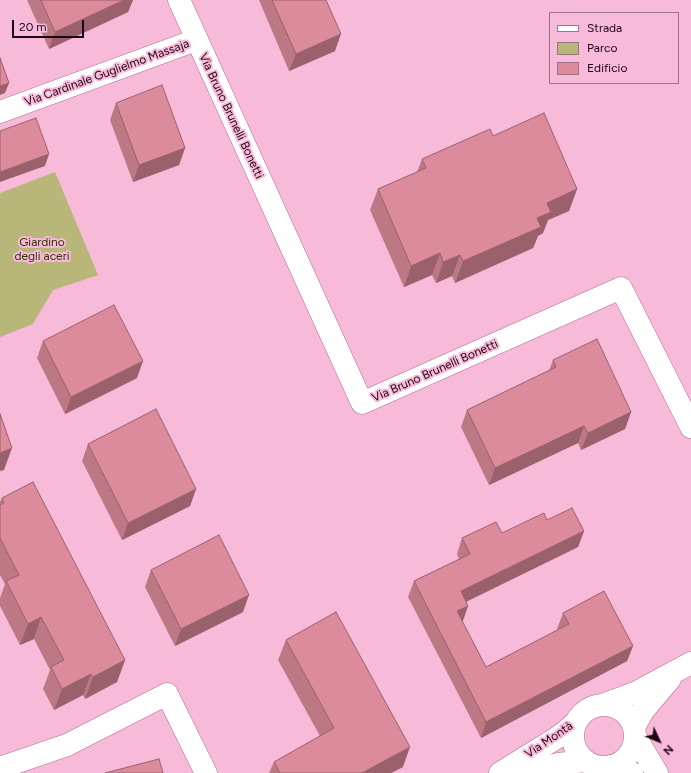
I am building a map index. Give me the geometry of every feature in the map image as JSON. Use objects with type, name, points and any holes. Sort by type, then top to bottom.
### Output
[{"type":"street","name":"Via Cardinale Guglielmo Massaja","points":[[0,112],[196,40],[179,0]]},
{"type":"street","name":"Via Bruno Brunelli Bonetti","points":[[196,40],[362,403],[621,288],[691,427]]},
{"type":"street","points":[[684,667],[643,711],[635,733],[634,745],[628,756],[617,764],[602,767],[593,765],[579,755],[573,738],[574,729],[577,721],[584,713],[592,707],[602,705],[637,692],[684,667]]},
{"type":"street","points":[[0,768],[67,746],[166,694],[206,773]]},
{"type":"street","points":[[602,705],[613,706],[622,710],[630,718],[635,733],[651,766],[657,773]]},
{"type":"street","name":"Via Montà","points":[[500,773],[555,739],[577,721]]},
{"type":"street","name":"Via Montà","points":[[530,773],[558,764],[586,761]]},
{"type":"street","points":[[611,766],[632,773]]},
{"type":"green space","name":"Giardino degli aceri","points":[[55,172],[98,275],[53,290],[33,324],[0,337],[0,193]]},
{"type":"building","points":[[41,0],[124,0],[55,32]]},
{"type":"building","points":[[272,0],[326,0],[341,34],[296,54]]},
{"type":"building","points":[[0,58],[9,83],[0,86]]},
{"type":"building","points":[[162,85],[185,148],[139,165],[116,103]]},
{"type":"building","points":[[544,113],[577,189],[547,203],[551,212],[537,218],[541,227],[463,261],[460,255],[443,262],[440,253],[411,266],[378,189],[426,168],[422,159],[490,129],[493,136]]},
{"type":"building","points":[[36,118],[49,154],[0,172],[0,131]]},
{"type":"building","points":[[114,305],[143,361],[71,397],[43,341]]},
{"type":"building","points":[[597,339],[631,412],[588,433],[584,426],[495,468],[467,410],[556,367],[553,360]]},
{"type":"building","points":[[156,409],[196,489],[128,523],[88,444]]},
{"type":"building","points":[[0,414],[12,448],[0,453]]},
{"type":"building","points":[[33,482],[125,660],[93,677],[91,674],[62,689],[51,667],[64,660],[41,617],[28,624],[6,581],[19,575],[0,538],[0,505],[4,503],[2,498]]},
{"type":"building","points":[[572,508],[584,531],[461,591],[468,606],[457,611],[486,667],[569,624],[563,613],[604,591],[633,646],[486,722],[414,581],[470,554],[462,538],[496,522],[502,533],[544,513],[547,520]]},
{"type":"building","points":[[219,535],[249,595],[181,629],[151,570]]},
{"type":"building","points":[[336,612],[410,747],[362,773],[280,773],[274,762],[334,728],[286,640]]},
{"type":"building","points":[[159,759],[163,773],[105,773]]}]
